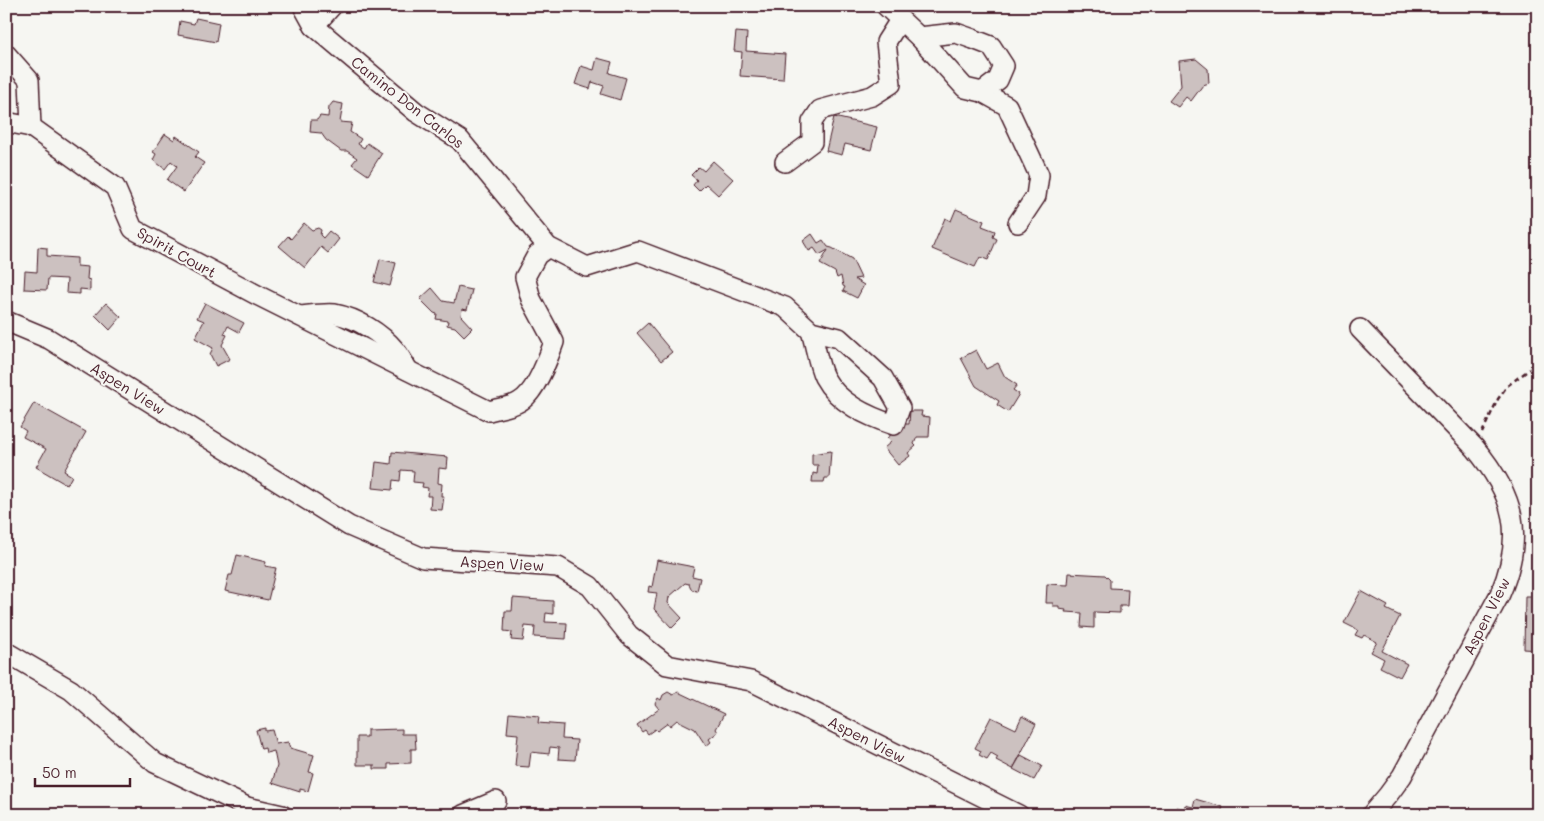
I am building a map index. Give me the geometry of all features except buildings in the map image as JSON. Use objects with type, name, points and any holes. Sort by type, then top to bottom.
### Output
[{"type":"street","name":"Camino Don Carlos","points":[[303,6],[314,26],[416,112],[460,140],[548,247]]},
{"type":"street","points":[[314,26],[332,6]]},
{"type":"street","points":[[886,6],[919,37],[965,88],[982,92],[1007,106],[1039,175],[1036,196],[1018,223]]},
{"type":"street","points":[[785,162],[812,142],[812,122],[820,110],[872,96],[891,84],[886,42],[900,20]]},
{"type":"street","points":[[919,37],[956,33],[991,46],[1004,66],[998,80],[982,92]]},
{"type":"street","points":[[6,54],[29,80],[31,127]]},
{"type":"street","name":"Spirit Court","points":[[6,122],[31,127],[115,187],[133,229],[299,316],[489,411],[520,402],[531,390],[543,371],[554,342],[531,299],[524,277],[537,255],[548,247]]},
{"type":"street","points":[[548,247],[588,267],[638,251],[785,307],[811,331],[840,338],[883,378],[900,408],[894,425],[866,415],[840,398],[824,376],[811,331]]},
{"type":"street","name":"Aspen View","points":[[6,321],[48,339],[349,526],[423,558],[558,566],[590,586],[629,635],[666,665],[751,681],[1018,815]]},
{"type":"street","name":"Aspen View","points":[[1360,329],[1492,468],[1502,485],[1509,503],[1513,529],[1510,566],[1500,594],[1409,763],[1388,795],[1371,815]]},
{"type":"street","points":[[6,652],[71,690],[155,764],[247,807],[282,815]]},
{"type":"street","points":[[462,815],[496,801]]},
{"type":"path","points":[[1475,448],[1498,399],[1507,386],[1538,364]]}]
